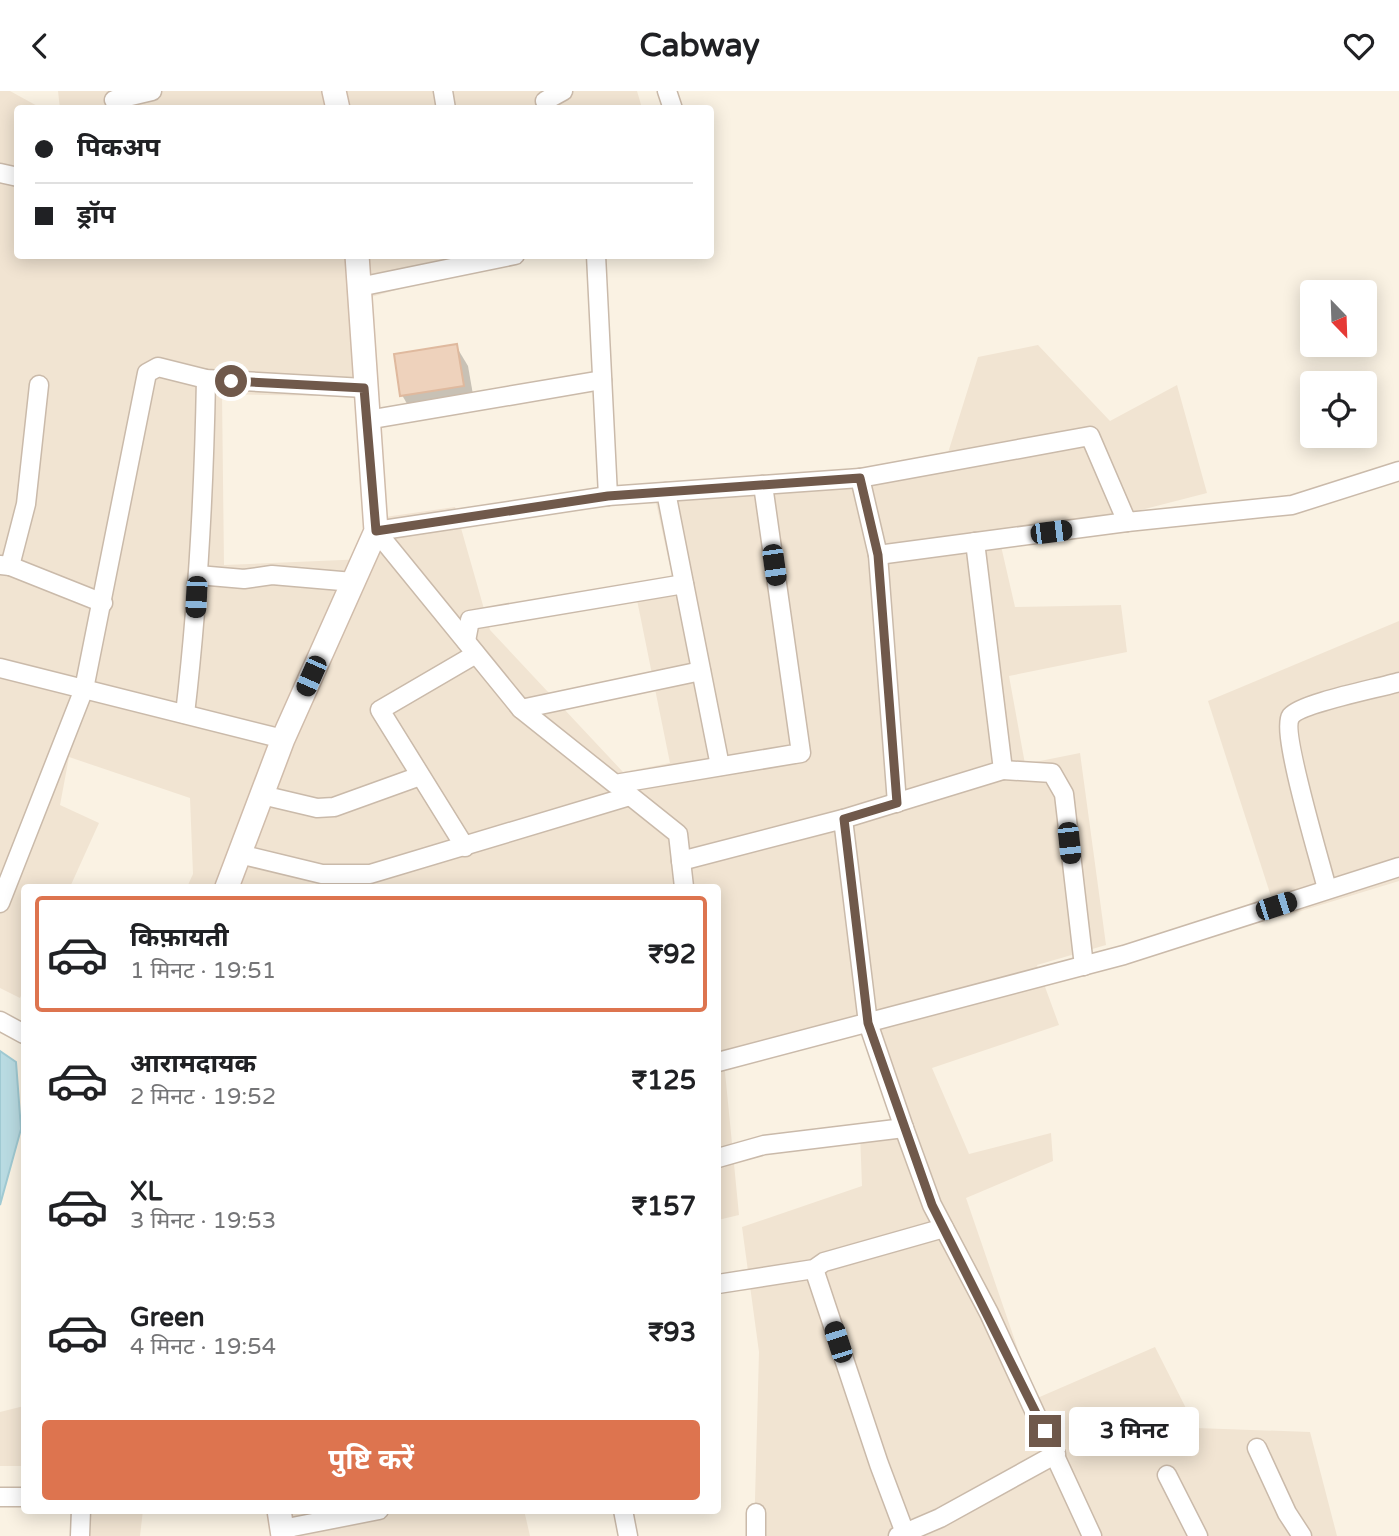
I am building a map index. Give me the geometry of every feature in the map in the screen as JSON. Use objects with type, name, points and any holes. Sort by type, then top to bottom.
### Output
[{"type":"street","points":[[114,100],[152,91]]},
{"type":"street","points":[[545,100],[563,91]]},
{"type":"street","points":[[229,884],[283,739],[376,531],[364,388],[357,259]]},
{"type":"street","points":[[359,287],[496,259]]},
{"type":"street","points":[[596,259],[608,496]]},
{"type":"street","points":[[0,903],[84,689],[146,373],[158,367],[206,379],[364,388]]},
{"type":"street","points":[[185,714],[198,575],[206,379]]},
{"type":"street","points":[[367,420],[602,380]]},
{"type":"street","points":[[39,386],[26,504],[5,565],[103,603]]},
{"type":"street","points":[[376,531],[608,496],[860,478],[1090,436],[1127,522]]},
{"type":"street","points":[[878,555],[1127,522],[1292,505],[1399,471]]},
{"type":"street","points":[[860,478],[878,555],[897,803]]},
{"type":"street","points":[[615,784],[801,753],[763,485]]},
{"type":"street","points":[[666,492],[720,766]]},
{"type":"street","points":[[376,531],[521,709],[678,834],[684,884]]},
{"type":"street","points":[[975,542],[1003,770]]},
{"type":"street","points":[[198,575],[244,579],[272,575],[353,582]]},
{"type":"street","points":[[471,648],[470,620],[684,584]]},
{"type":"street","points":[[465,848],[380,710],[471,648]]},
{"type":"street","points":[[0,668],[283,739]]},
{"type":"street","points":[[521,709],[701,671]]},
{"type":"street","points":[[1327,889],[1290,748],[1288,723],[1291,716],[1307,707],[1399,682]]},
{"type":"street","points":[[681,862],[844,819],[1003,770],[1052,773],[1064,794],[1084,966]]},
{"type":"street","points":[[262,795],[317,808],[334,807],[420,776]]},
{"type":"street","points":[[239,854],[323,874],[370,874],[465,848],[630,796]]},
{"type":"street","points":[[844,819],[868,1023],[904,1128],[932,1205],[1056,1454],[1092,1536]]},
{"type":"street","points":[[721,1061],[1084,966],[1399,867]]},
{"type":"street","points":[[0,1021],[21,1032]]},
{"type":"street","points":[[721,1157],[764,1145],[904,1128]]},
{"type":"street","points":[[721,1284],[814,1269],[824,1262],[944,1228]]},
{"type":"street","points":[[814,1269],[902,1534],[940,1518],[1056,1454]]},
{"type":"street","points":[[1257,1448],[1287,1513],[1302,1536]]},
{"type":"street","points":[[1167,1475],[1198,1536]]},
{"type":"street","points":[[0,1497],[21,1497]]},
{"type":"street","points":[[755,1513],[755,1536]]},
{"type":"street","points":[[80,1514],[80,1536]]},
{"type":"street","points":[[281,1525],[353,1514]]},
{"type":"street","points":[[624,1514],[628,1536]]},
{"type":"shaded area","points":[[0,91],[10,91],[36,105],[14,105],[14,259],[506,259],[371,297],[375,397],[222,394],[224,565],[366,559],[385,517],[455,507],[490,630],[623,772],[670,763],[637,600],[674,585],[655,498],[947,456],[978,357],[1038,345],[1110,421],[1177,385],[1207,493],[1001,546],[1015,607],[1121,605],[1127,652],[1009,676],[1025,764],[1080,753],[1106,945],[1037,965],[1059,1025],[932,1068],[969,1154],[1051,1133],[1053,1161],[966,1198],[1035,1399],[1155,1347],[1196,1428],[1310,1432],[1337,1536],[754,1536],[759,1352],[742,1227],[862,1186],[860,1133],[895,1122],[862,1032],[724,1062],[739,1215],[721,1219],[721,884],[188,884],[193,874],[190,798],[69,757],[60,805],[99,823],[71,884],[21,884],[21,996],[20,998],[0,988]]},
{"type":"shaded area","points":[[58,91],[637,91],[641,105],[60,105]]},
{"type":"shaded area","points":[[1399,621],[1399,881],[1278,918],[1208,701]]},
{"type":"shaded area","points":[[21,1407],[21,1466],[0,1466],[0,1412]]},
{"type":"shaded area","points":[[79,1514],[143,1514],[140,1536],[82,1536]]},
{"type":"shaded area","points":[[274,1514],[525,1514],[530,1536],[278,1536]]},
{"type":"water","points":[[0,1051],[16,1062],[21,1129],[0,1205]]},
{"type":"building","points":[[457,344],[464,386],[400,396],[394,354]]},
{"type":"route","points":[[231,381],[364,388],[376,531],[608,496],[860,478],[878,555],[897,803],[844,819],[868,1023],[932,1205],[989,1313],[1045,1431]]}]
